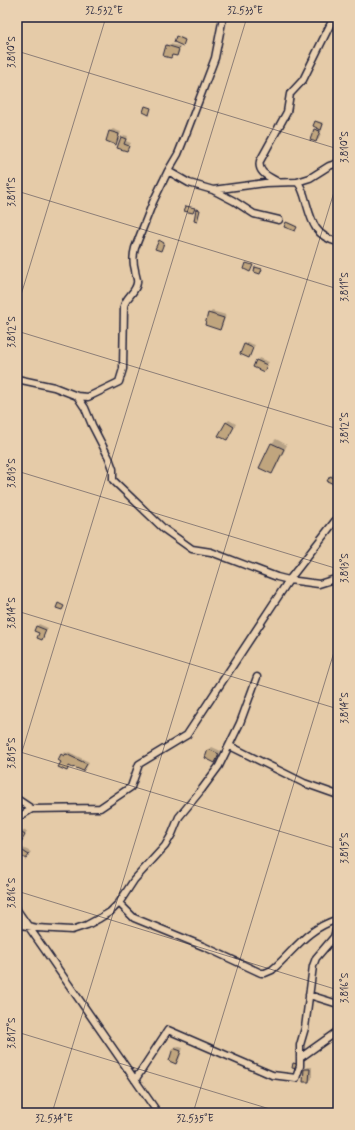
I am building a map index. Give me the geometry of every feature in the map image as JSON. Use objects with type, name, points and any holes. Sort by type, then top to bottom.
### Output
[{"type":"street","points":[[17,379],[54,387],[77,396],[88,397],[118,382],[122,374],[124,306],[127,298],[135,289],[137,282],[134,270],[134,251],[145,220],[168,171],[178,154],[215,58],[223,17]]},
{"type":"street","points":[[279,182],[261,170],[259,167],[260,161],[287,112],[290,94],[303,80],[334,17]]},
{"type":"street","points":[[212,190],[279,182],[297,182],[310,178],[329,166],[338,163]]},
{"type":"street","points":[[168,171],[189,183],[212,190],[234,201],[254,214],[279,220]]},
{"type":"street","points":[[297,182],[301,186],[317,231],[322,236],[338,242]]},
{"type":"street","points":[[77,396],[85,408],[92,426],[109,458],[113,469],[113,480],[164,529],[192,549],[211,552],[270,575],[289,580],[318,584],[338,578]]},
{"type":"street","points":[[17,818],[32,809],[100,808],[131,787],[139,764],[187,735],[289,580],[338,517]]},
{"type":"street","points":[[17,924],[43,929],[72,930],[87,925],[110,912],[134,880],[165,846],[179,817],[219,766],[240,723],[257,677]]},
{"type":"street","points":[[230,746],[304,783],[338,795]]},
{"type":"street","points":[[17,799],[32,809]]},
{"type":"street","points":[[118,903],[134,918],[205,947],[261,974],[272,970],[310,932],[325,923],[338,919]]},
{"type":"street","points":[[17,910],[158,1113]]},
{"type":"street","points":[[135,1080],[168,1030],[272,1075],[296,1078],[300,1066],[300,1045],[305,1028],[313,966],[316,958],[334,937],[338,923]]},
{"type":"street","points":[[309,995],[338,1004]]},
{"type":"street","points":[[300,1058],[338,1031]]},
{"type":"building","points":[[176,36],[185,40],[183,46],[174,42]]},
{"type":"building","points":[[166,45],[179,49],[177,56],[172,55],[171,58],[163,56]]},
{"type":"building","points":[[145,106],[151,108],[149,115],[143,112]]},
{"type":"building","points":[[315,121],[323,124],[321,130],[313,126]]},
{"type":"building","points":[[314,129],[320,131],[316,142],[310,140]]},
{"type":"building","points":[[109,131],[119,134],[116,145],[106,141]]},
{"type":"building","points":[[121,137],[126,139],[124,144],[129,146],[127,151],[117,148]]},
{"type":"building","points":[[186,206],[195,208],[193,213],[184,211]]},
{"type":"building","points":[[196,209],[200,210],[197,222],[194,221]]},
{"type":"building","points":[[286,222],[297,227],[295,231],[284,227]]},
{"type":"building","points":[[159,240],[164,243],[161,251],[155,249]]},
{"type":"building","points":[[246,263],[253,265],[250,272],[244,269]]},
{"type":"building","points":[[255,267],[262,269],[260,274],[254,272]]},
{"type":"building","points":[[208,313],[224,318],[220,330],[205,325]]},
{"type":"building","points":[[244,344],[253,348],[249,358],[240,354]]},
{"type":"building","points":[[256,360],[267,365],[264,372],[253,367]]},
{"type":"building","points":[[226,422],[234,427],[227,440],[218,436]]},
{"type":"building","points":[[271,443],[284,449],[272,474],[259,468]]},
{"type":"building","points":[[330,476],[338,480],[338,486],[327,481]]},
{"type":"building","points":[[58,603],[64,606],[62,610],[56,608]]},
{"type":"building","points":[[36,626],[46,630],[42,640],[37,638],[39,633],[34,631]]},
{"type":"building","points":[[208,749],[219,754],[215,763],[205,758]]},
{"type":"building","points":[[61,754],[64,756],[66,754],[87,764],[83,771],[69,766],[67,771],[58,767],[61,762],[58,760]]},
{"type":"building","points":[[20,832],[25,835],[18,848],[29,855],[26,859],[17,854],[17,838]]},
{"type":"building","points":[[173,1048],[181,1051],[176,1064],[169,1061]]},
{"type":"building","points":[[293,1063],[297,1064],[297,1069],[292,1068]]},
{"type":"building","points":[[304,1069],[310,1069],[309,1082],[303,1082]]}]
